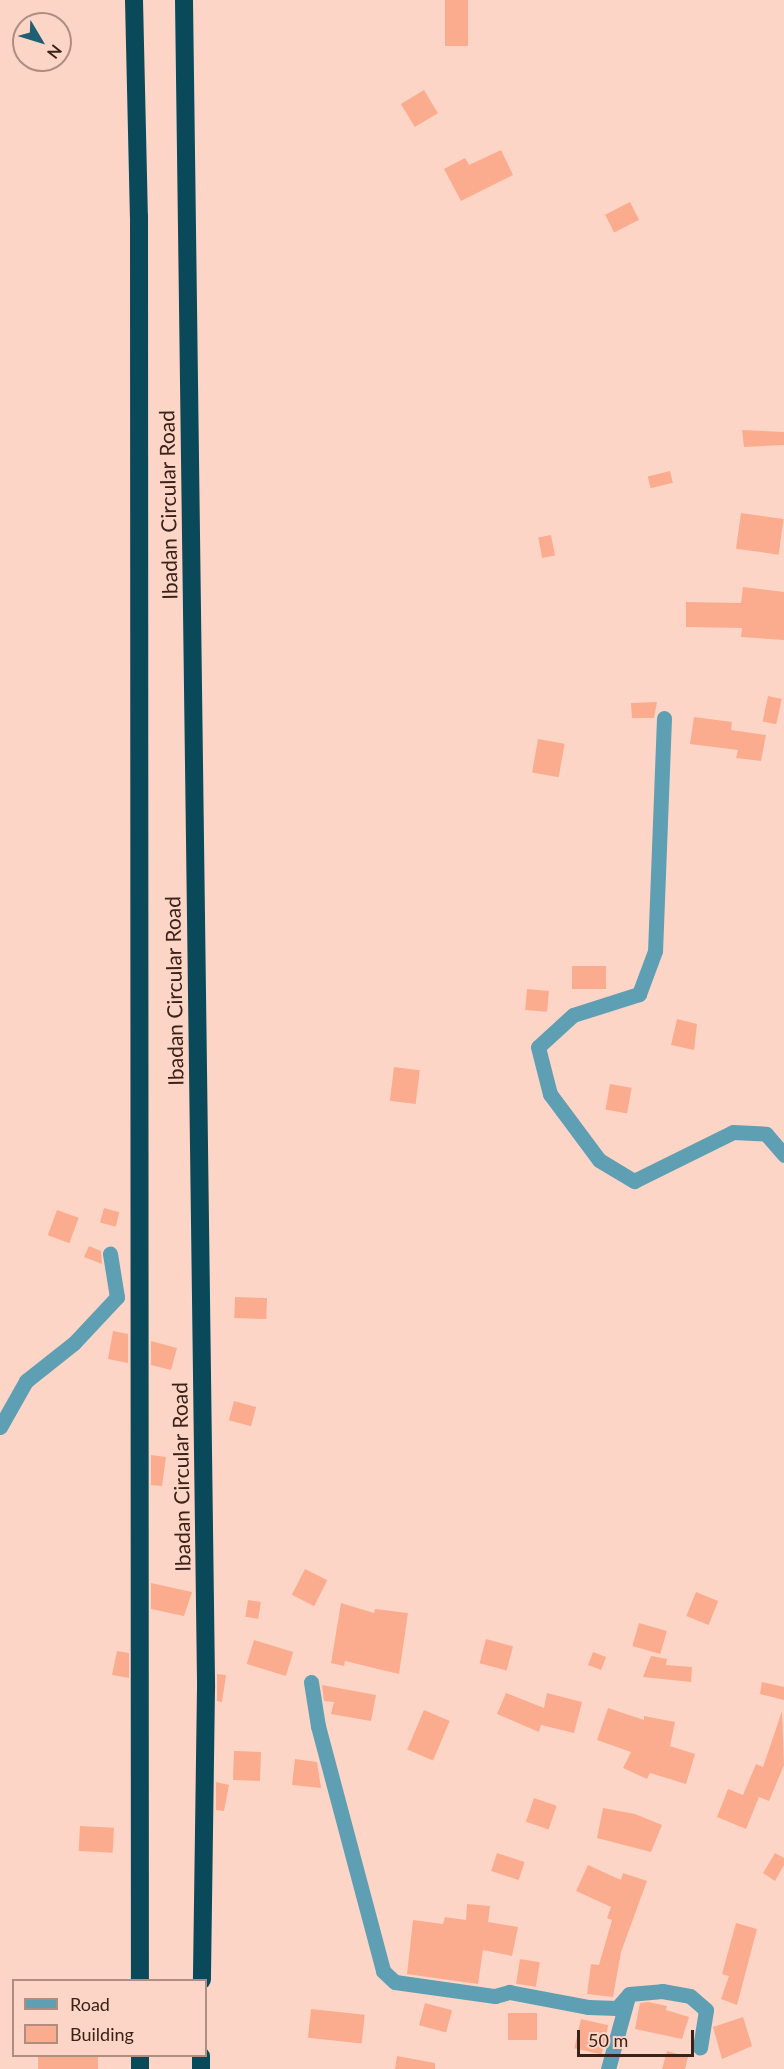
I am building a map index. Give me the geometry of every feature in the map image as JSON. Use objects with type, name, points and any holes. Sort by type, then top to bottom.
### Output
[{"type":"highway","name":"Ibadan Circular Road","points":[[134,0],[139,217],[140,1979]]},
{"type":"highway","name":"Ibadan Circular Road","points":[[184,0],[206,1689],[202,1979]]},
{"type":"street","points":[[664,718],[655,951],[639,994],[573,1015],[538,1047],[550,1094],[599,1160],[633,1181],[733,1132],[766,1134],[784,1155]]},
{"type":"street","points":[[0,1427],[26,1381],[74,1343],[117,1297],[110,1254]]},
{"type":"street","points":[[311,1682],[321,1737],[383,1971],[395,1982],[495,1996],[509,1992],[588,2007],[618,2008],[629,1994],[662,1991],[690,1996],[706,2010],[700,2048]]},
{"type":"street","points":[[608,2069],[629,1994]]},
{"type":"building","points":[[445,0],[468,0],[468,46],[445,46]]},
{"type":"building","points":[[424,90],[438,113],[415,127],[401,104]]},
{"type":"building","points":[[501,150],[513,175],[461,201],[444,169],[465,158],[469,165]]},
{"type":"building","points":[[630,202],[639,220],[614,233],[605,215]]},
{"type":"building","points":[[742,430],[784,432],[784,445],[744,447]]},
{"type":"building","points":[[670,471],[673,483],[651,488],[648,477]]},
{"type":"building","points":[[741,513],[784,519],[779,555],[736,549]]},
{"type":"building","points":[[551,535],[555,556],[542,558],[538,537]]},
{"type":"building","points":[[743,587],[784,592],[784,640],[741,637],[742,628],[686,627],[686,602],[741,603]]},
{"type":"building","points":[[768,696],[782,699],[776,724],[763,721]]},
{"type":"building","points":[[657,702],[654,718],[632,718],[631,703]]},
{"type":"building","points":[[694,717],[732,722],[731,730],[766,735],[761,761],[736,758],[738,750],[690,744]]},
{"type":"building","points":[[538,739],[565,744],[559,777],[532,772]]},
{"type":"building","points":[[572,966],[606,966],[606,989],[572,989]]},
{"type":"building","points":[[527,989],[549,991],[547,1012],[525,1010]]},
{"type":"building","points":[[677,1019],[697,1024],[694,1050],[671,1045]]},
{"type":"building","points":[[394,1067],[420,1070],[416,1104],[390,1101]]},
{"type":"building","points":[[610,1084],[632,1088],[627,1113],[605,1110]]},
{"type":"building","points":[[104,1208],[119,1212],[116,1227],[100,1222]]},
{"type":"building","points":[[57,1210],[79,1218],[69,1243],[48,1235]]},
{"type":"building","points":[[89,1246],[101,1251],[102,1264],[84,1257]]},
{"type":"building","points":[[235,1297],[267,1298],[266,1319],[234,1318]]},
{"type":"building","points":[[113,1331],[128,1334],[128,1363],[108,1359]]},
{"type":"building","points":[[151,1341],[177,1348],[171,1370],[151,1365]]},
{"type":"building","points":[[234,1401],[256,1407],[251,1426],[229,1420]]},
{"type":"building","points":[[151,1455],[166,1457],[162,1486],[151,1485]]},
{"type":"building","points":[[305,1569],[327,1580],[314,1606],[292,1595]]},
{"type":"building","points":[[151,1583],[192,1592],[184,1616],[151,1609]]},
{"type":"building","points":[[696,1592],[718,1601],[709,1625],[686,1616]]},
{"type":"building","points":[[248,1600],[261,1602],[258,1619],[245,1617]]},
{"type":"building","points":[[341,1603],[374,1613],[375,1609],[408,1613],[399,1674],[345,1661],[344,1666],[331,1663]]},
{"type":"building","points":[[639,1623],[667,1631],[660,1654],[632,1646]]},
{"type":"building","points":[[486,1639],[513,1646],[507,1670],[480,1663]]},
{"type":"building","points":[[254,1640],[293,1652],[286,1676],[247,1664]]},
{"type":"building","points":[[117,1651],[129,1653],[129,1678],[112,1675]]},
{"type":"building","points":[[593,1652],[606,1657],[601,1670],[588,1665]]},
{"type":"building","points":[[651,1656],[667,1659],[666,1665],[692,1667],[691,1682],[643,1677]]},
{"type":"building","points":[[217,1674],[226,1675],[222,1702],[217,1701]]},
{"type":"building","points":[[762,1682],[784,1687],[784,1700],[760,1694]]},
{"type":"building","points":[[322,1685],[376,1695],[371,1721],[331,1714],[334,1702],[324,1701]]},
{"type":"building","points":[[506,1693],[544,1708],[547,1693],[582,1702],[574,1733],[541,1725],[539,1732],[497,1714]]},
{"type":"building","points":[[608,1708],[644,1720],[644,1716],[675,1722],[670,1746],[695,1754],[686,1784],[650,1773],[647,1779],[623,1768],[631,1752],[597,1740]]},
{"type":"building","points":[[424,1710],[450,1721],[433,1761],[407,1750]]},
{"type":"building","points":[[782,1711],[784,1765],[769,1801],[759,1797],[746,1829],[717,1817],[728,1789],[743,1795],[756,1764],[763,1767]]},
{"type":"building","points":[[234,1751],[261,1752],[260,1781],[233,1780]]},
{"type":"building","points":[[295,1759],[317,1762],[321,1788],[292,1785]]},
{"type":"building","points":[[216,1782],[229,1785],[224,1811],[216,1810]]},
{"type":"building","points":[[534,1798],[557,1806],[549,1829],[526,1822]]},
{"type":"building","points":[[603,1808],[635,1814],[662,1825],[651,1852],[597,1838]]},
{"type":"building","points":[[80,1826],[114,1828],[113,1853],[79,1851]]},
{"type":"building","points":[[497,1853],[525,1862],[519,1880],[491,1871]]},
{"type":"building","points":[[775,1853],[784,1858],[784,1865],[775,1881],[763,1873]]},
{"type":"building","points":[[588,1865],[621,1880],[623,1873],[647,1881],[621,1952],[613,1997],[587,1994],[591,1964],[599,1965],[612,1920],[607,1918],[611,1907],[576,1891]]},
{"type":"building","points":[[467,1904],[490,1906],[488,1922],[518,1927],[512,1956],[483,1950],[478,1984],[407,1974],[413,1920],[443,1924],[445,1917],[466,1920]]},
{"type":"building","points":[[736,1923],[757,1929],[737,2005],[721,1999],[729,1976],[722,1974]]},
{"type":"building","points":[[520,1959],[540,1962],[536,1987],[516,1984]]},
{"type":"building","points":[[648,2002],[667,2006],[666,2010],[689,2017],[682,2039],[635,2029],[640,2003]]},
{"type":"building","points":[[425,2003],[452,2010],[446,2032],[419,2025]]},
{"type":"building","points":[[311,2009],[365,2015],[362,2043],[308,2038]]},
{"type":"building","points":[[508,2013],[537,2013],[537,2040],[508,2040]]},
{"type":"building","points":[[743,2017],[752,2046],[722,2059],[713,2027]]},
{"type":"building","points":[[581,2019],[608,2025],[602,2055],[574,2048]]},
{"type":"building","points":[[667,2051],[688,2057],[685,2069],[662,2069]]},
{"type":"building","points":[[397,2056],[435,2063],[435,2069],[395,2069]]},
{"type":"building","points":[[38,2057],[98,2057],[98,2069],[38,2069]]}]
